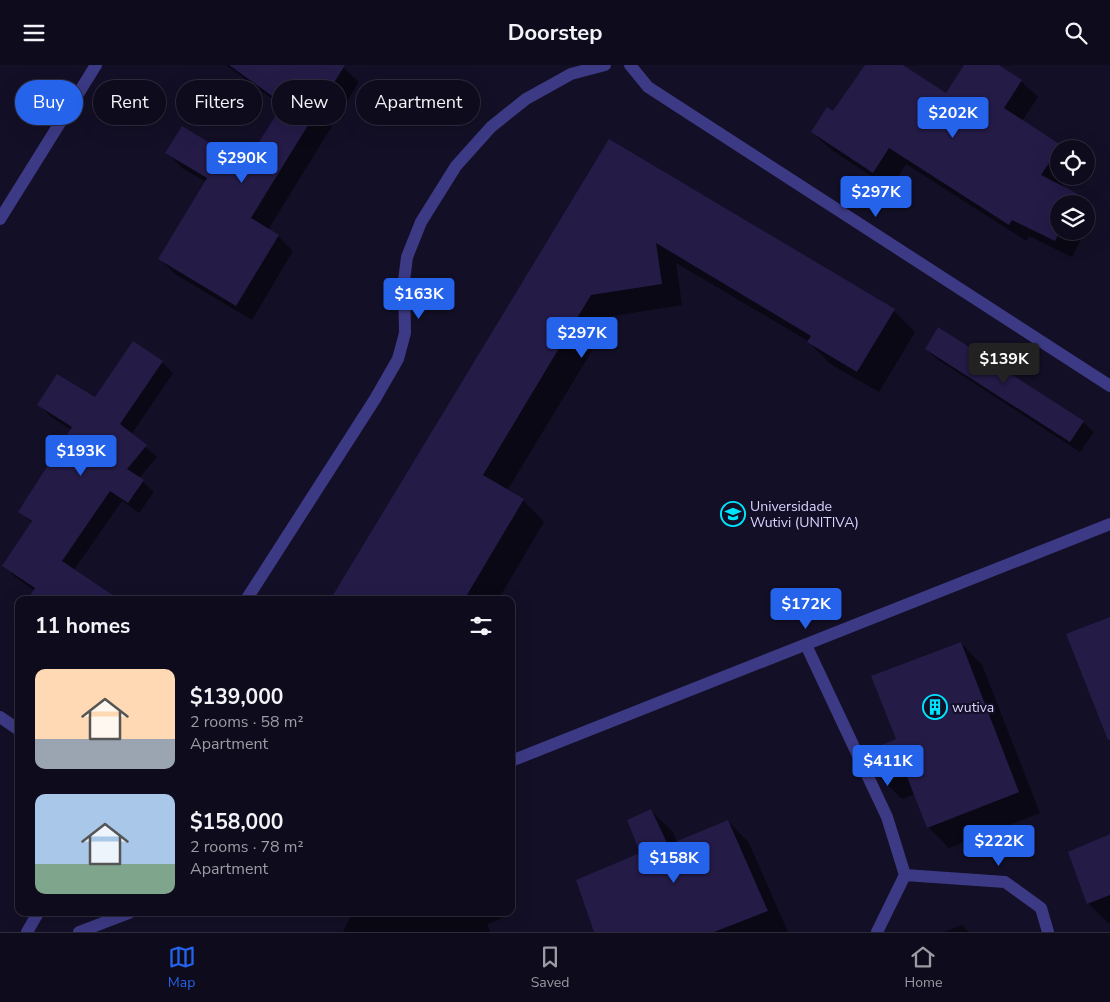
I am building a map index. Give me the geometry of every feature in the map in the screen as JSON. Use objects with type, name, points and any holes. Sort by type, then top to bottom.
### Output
[{"type":"street","points":[[0,219],[96,65]]},
{"type":"street","points":[[249,596],[375,399],[398,359],[405,333],[404,281],[407,257],[421,222],[456,166],[490,127],[526,99],[571,74],[605,65]]},
{"type":"street","points":[[630,65],[648,87],[1110,385]]},
{"type":"street","points":[[515,759],[1110,524]]},
{"type":"street","points":[[806,645],[887,817],[905,875],[877,932]]},
{"type":"street","points":[[0,717],[15,727]]},
{"type":"street","points":[[905,875],[1006,882],[1041,908],[1048,932]]},
{"type":"street","points":[[27,932],[36,916]]},
{"type":"street","points":[[79,932],[121,916]]},
{"type":"building","points":[[229,65],[345,65],[336,80],[272,80],[272,96],[262,89],[262,80],[250,80]]},
{"type":"building","points":[[865,65],[903,65],[946,93],[964,65],[999,65],[1022,80],[1004,108],[1053,140],[1050,140],[1050,162],[1041,175],[1050,180],[1050,185],[1060,185],[1078,194],[1050,195],[1050,239],[1012,220],[1009,225],[889,148],[873,173],[811,132],[827,107],[833,111]]},
{"type":"building","points":[[272,121],[272,125],[308,125],[251,218],[279,235],[236,306],[158,259],[207,178],[165,153],[182,126],[245,164]]},
{"type":"building","points":[[609,139],[895,309],[857,372],[807,342],[811,336],[656,243],[662,284],[591,295],[483,475],[524,499],[466,596],[332,596]]},
{"type":"building","points":[[938,327],[1084,421],[1070,442],[925,349]]},
{"type":"building","points":[[133,341],[163,361],[120,424],[147,445],[127,469],[144,480],[128,503],[110,491],[62,561],[114,596],[30,596],[35,588],[2,566],[32,521],[18,512],[72,427],[37,405],[57,374],[95,397]]},
{"type":"building","points":[[1110,617],[1110,740],[1108,740],[1066,634]]},
{"type":"building","name":"wutiva","points":[[961,642],[1019,792],[927,828],[904,769],[880,778],[869,750],[896,739],[871,676]]},
{"type":"building","points":[[651,809],[668,845],[728,820],[768,911],[714,932],[594,932],[576,880],[640,853],[627,820]]},
{"type":"building","points":[[1110,834],[1110,895],[1087,904],[1068,852]]},
{"type":"place","name":"Universidade Wutivi (UNITIVA)","points":[[733,514]]},
{"type":"place","name":"wutiva","points":[[935,707]]}]
